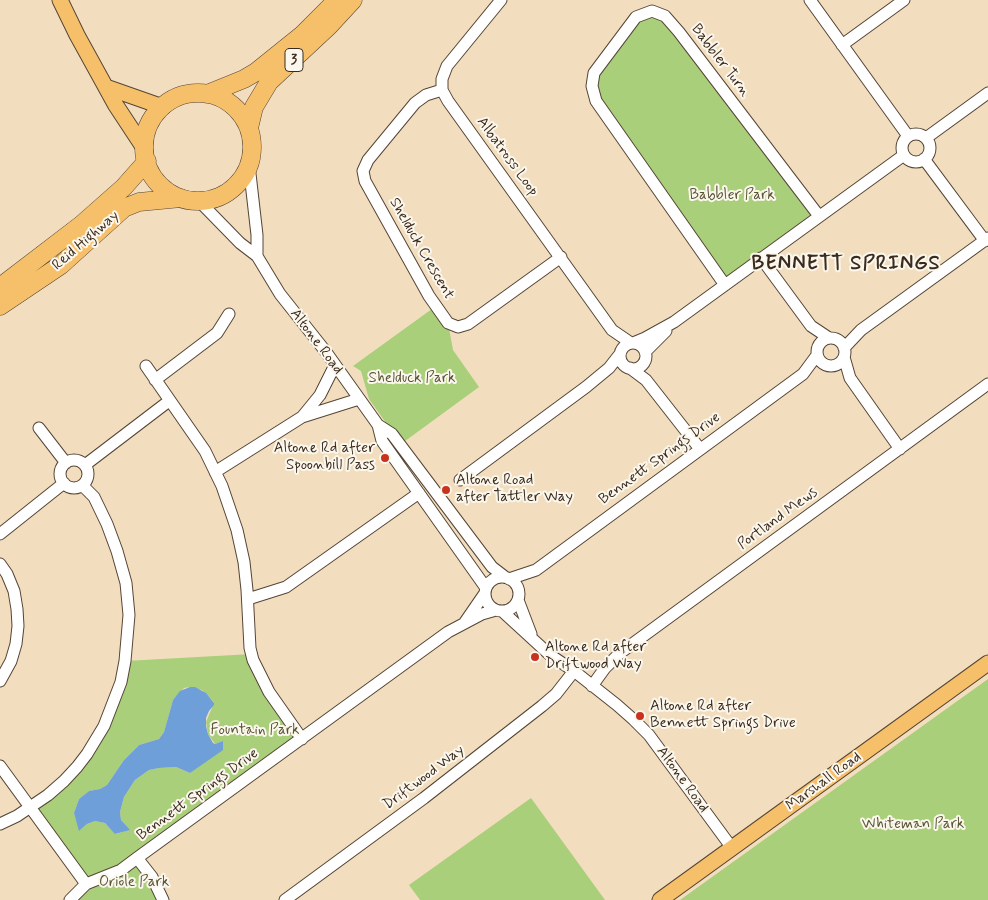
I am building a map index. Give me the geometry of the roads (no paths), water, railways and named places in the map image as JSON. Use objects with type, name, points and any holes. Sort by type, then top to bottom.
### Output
[{"type":"highway","name":"3","points":[[207,94],[244,80],[256,72],[302,35],[337,0]]},
{"type":"highway","name":"3","points":[[249,128],[254,107],[269,82],[319,37],[353,0]]},
{"type":"highway","points":[[198,94],[207,94],[225,100],[232,105],[249,128],[252,146],[249,164],[234,188],[218,198],[199,201],[181,198],[172,194],[158,183],[152,175],[145,155],[147,130],[151,121],[163,107],[179,97],[198,94]]},
{"type":"highway","name":"Reid Highway","points":[[0,287],[81,224],[124,187],[145,155]]},
{"type":"highway","name":"Reid Highway","points":[[0,306],[61,265],[124,208],[139,202],[181,198]]},
{"type":"main road","points":[[60,0],[76,35],[145,155]]},
{"type":"main road","points":[[106,88],[163,107]]},
{"type":"main road","name":"Marshall Road","points":[[660,900],[988,663]]},
{"type":"street","points":[[442,90],[442,79],[447,66],[501,0]]},
{"type":"street","points":[[810,0],[908,136]]},
{"type":"street","points":[[842,45],[904,0]]},
{"type":"street","name":"Babbler Turn","points":[[725,285],[596,102],[592,86],[594,73],[636,17],[652,11],[664,16],[679,32],[819,216]]},
{"type":"street","name":"Shelduck Crescent","points":[[442,90],[426,95],[415,103],[368,160],[363,171],[365,181],[429,296],[448,323],[458,327],[468,324],[561,257]]},
{"type":"street","name":"Albatross Loop","points":[[442,90],[612,330]]},
{"type":"street","points":[[926,138],[988,93]]},
{"type":"street","points":[[917,134],[926,138],[930,146],[928,155],[924,159],[916,162],[911,161],[904,155],[902,145],[908,136],[917,134]]},
{"type":"street","points":[[460,480],[586,387],[609,368],[625,345],[645,338],[674,322],[904,155]]},
{"type":"street","points":[[818,351],[821,343],[839,346],[986,239],[924,159]]},
{"type":"street","points":[[249,164],[257,235],[257,256]]},
{"type":"street","name":"Altone Road","points":[[199,201],[240,242],[257,256],[280,294],[335,365],[378,425],[392,434],[492,568],[507,578]]},
{"type":"street","points":[[761,258],[811,326],[839,346],[850,378],[900,449]]},
{"type":"street","points":[[155,380],[217,333],[229,314]]},
{"type":"street","points":[[586,387],[609,374],[639,366],[645,355],[674,322]]},
{"type":"street","points":[[811,326],[819,360],[850,378]]},
{"type":"street","points":[[612,330],[640,346],[645,355],[650,375],[667,399],[673,413]]},
{"type":"street","points":[[612,330],[621,361],[646,380],[700,449]]},
{"type":"street","points":[[830,366],[838,364],[839,346]]},
{"type":"street","name":"Bennett Springs Drive","points":[[803,374],[818,351]]},
{"type":"street","points":[[302,416],[320,395],[335,365]]},
{"type":"street","points":[[146,366],[205,451],[222,486],[237,530],[245,569],[250,648],[253,660],[269,692],[302,739]]},
{"type":"street","name":"Bennett Springs Drive","points":[[518,597],[536,570],[803,374],[830,366]]},
{"type":"street","name":"Portland Mews","points":[[592,686],[605,668],[620,653],[988,384]]},
{"type":"street","points":[[215,472],[302,416],[359,399]]},
{"type":"street","points":[[85,465],[170,401]]},
{"type":"street","name":"Altone Road","points":[[378,425],[382,441],[486,591]]},
{"type":"street","points":[[39,428],[66,463]]},
{"type":"street","points":[[76,460],[85,465],[88,476],[83,486],[73,488],[64,483],[60,475],[66,463],[76,460]]},
{"type":"street","points":[[0,534],[64,483]]},
{"type":"street","points":[[0,824],[30,807],[64,781],[87,754],[104,726],[120,682],[125,661],[129,615],[126,583],[117,551],[103,516],[94,498],[83,486]]},
{"type":"street","points":[[248,598],[286,588],[419,493]]},
{"type":"street","points":[[0,564],[7,574],[14,591],[18,609],[16,644],[11,661],[0,681]]},
{"type":"street","name":"Bennett Springs Drive","points":[[507,578],[536,570]]},
{"type":"street","points":[[495,578],[507,578],[516,585],[518,597],[512,608],[499,610],[488,603],[486,591],[495,578]]},
{"type":"street","name":"Bennett Springs Drive","points":[[464,624],[486,591]]},
{"type":"street","name":"Altone Road","points":[[518,597],[520,610],[534,640]]},
{"type":"street","name":"Altone Road","points":[[499,610],[550,655],[574,671],[617,705],[649,735],[732,848]]},
{"type":"street","name":"Bennett Springs Drive","points":[[70,900],[86,884],[121,870],[448,632],[482,614],[499,610]]},
{"type":"street","name":"Driftwood Way","points":[[285,900],[424,798],[542,706],[556,694],[574,671]]},
{"type":"street","points":[[0,766],[86,884]]},
{"type":"street","points":[[137,858],[152,877],[164,900]]},
{"type":"water","points":[[195,687],[206,693],[214,703],[206,718],[206,726],[213,743],[223,741],[223,750],[190,773],[176,767],[159,768],[149,770],[135,780],[124,797],[120,812],[121,820],[130,830],[115,834],[105,823],[95,821],[87,824],[79,831],[74,813],[79,799],[89,791],[100,789],[107,785],[124,760],[139,745],[159,739],[164,732],[173,700],[180,691]]},
{"type":"place","name":"Altone Rd after Spoonbill Pass","points":[[385,458]]},
{"type":"place","name":"Altone Road after Tattler Way","points":[[446,490]]},
{"type":"place","name":"Altone Rd after Driftwood Way","points":[[535,657]]},
{"type":"place","name":"Altone Rd after Bennett Springs Drive","points":[[640,716]]},
{"type":"district","name":"BENNETT SPRINGS","points":[[846,265]]},
{"type":"park label","name":"Babbler Park","points":[[732,196]]},
{"type":"park label","name":"Shelduck Park","points":[[412,379]]},
{"type":"park label","name":"Fountain Park","points":[[255,731]]},
{"type":"park label","name":"Whiteman Park","points":[[913,825]]},
{"type":"park label","name":"Oriole Park","points":[[134,883]]}]
